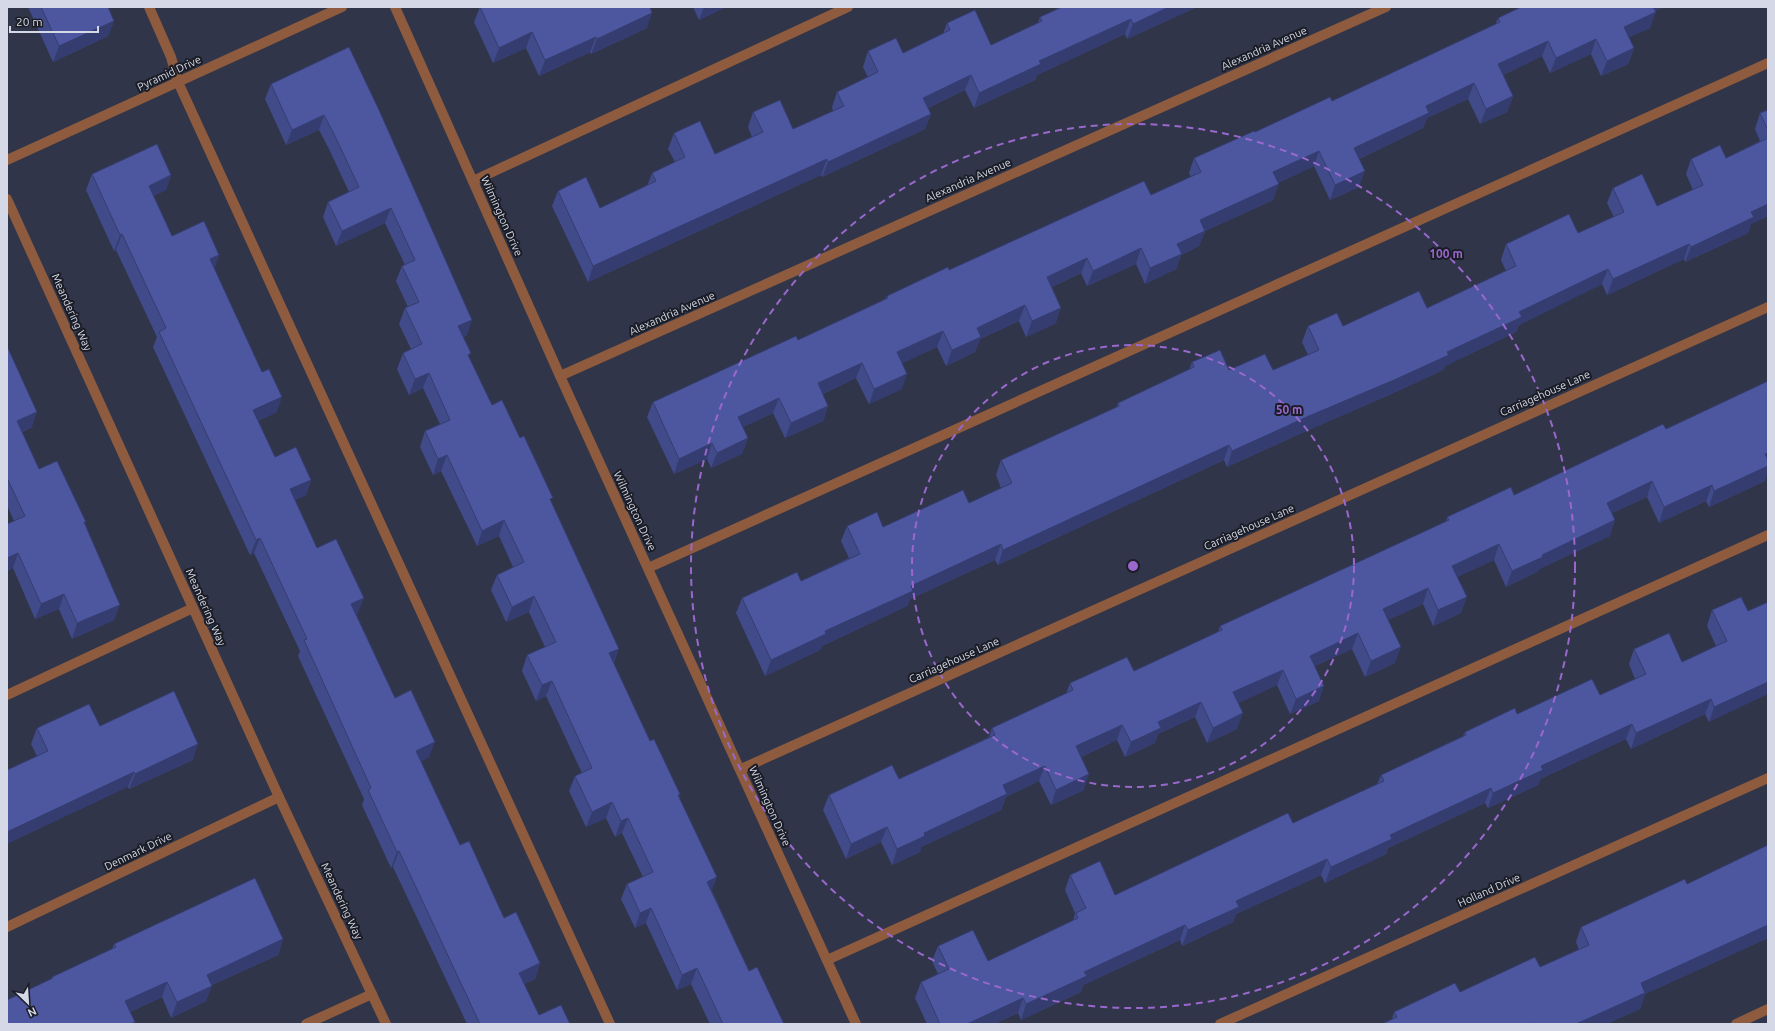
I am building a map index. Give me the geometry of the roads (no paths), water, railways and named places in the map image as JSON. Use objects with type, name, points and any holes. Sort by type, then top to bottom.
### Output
[{"type":"street","points":[[149,7],[171,57],[178,82],[610,1024]]},
{"type":"street","name":"Pyramid Drive","points":[[7,160],[342,7]]},
{"type":"street","name":"Wilmington Drive","points":[[395,7],[560,376],[741,769],[856,1024]]},
{"type":"street","points":[[473,181],[848,7]]},
{"type":"street","name":"Alexandria Avenue","points":[[560,376],[1386,7]]},
{"type":"street","points":[[648,568],[1768,63]]},
{"type":"street","name":"Meandering Way","points":[[7,199],[279,797],[386,1024]]},
{"type":"street","name":"Carriagehouse Lane","points":[[741,769],[1768,307]]},
{"type":"street","points":[[827,960],[1768,535]]},
{"type":"street","points":[[7,695],[193,608]]},
{"type":"street","name":"Holland Drive","points":[[1220,1024],[1768,778]]},
{"type":"street","name":"Denmark Drive","points":[[7,927],[279,797]]},
{"type":"street","points":[[306,1024],[372,994]]},
{"type":"street","points":[[1736,1024],[1768,1009]]}]
